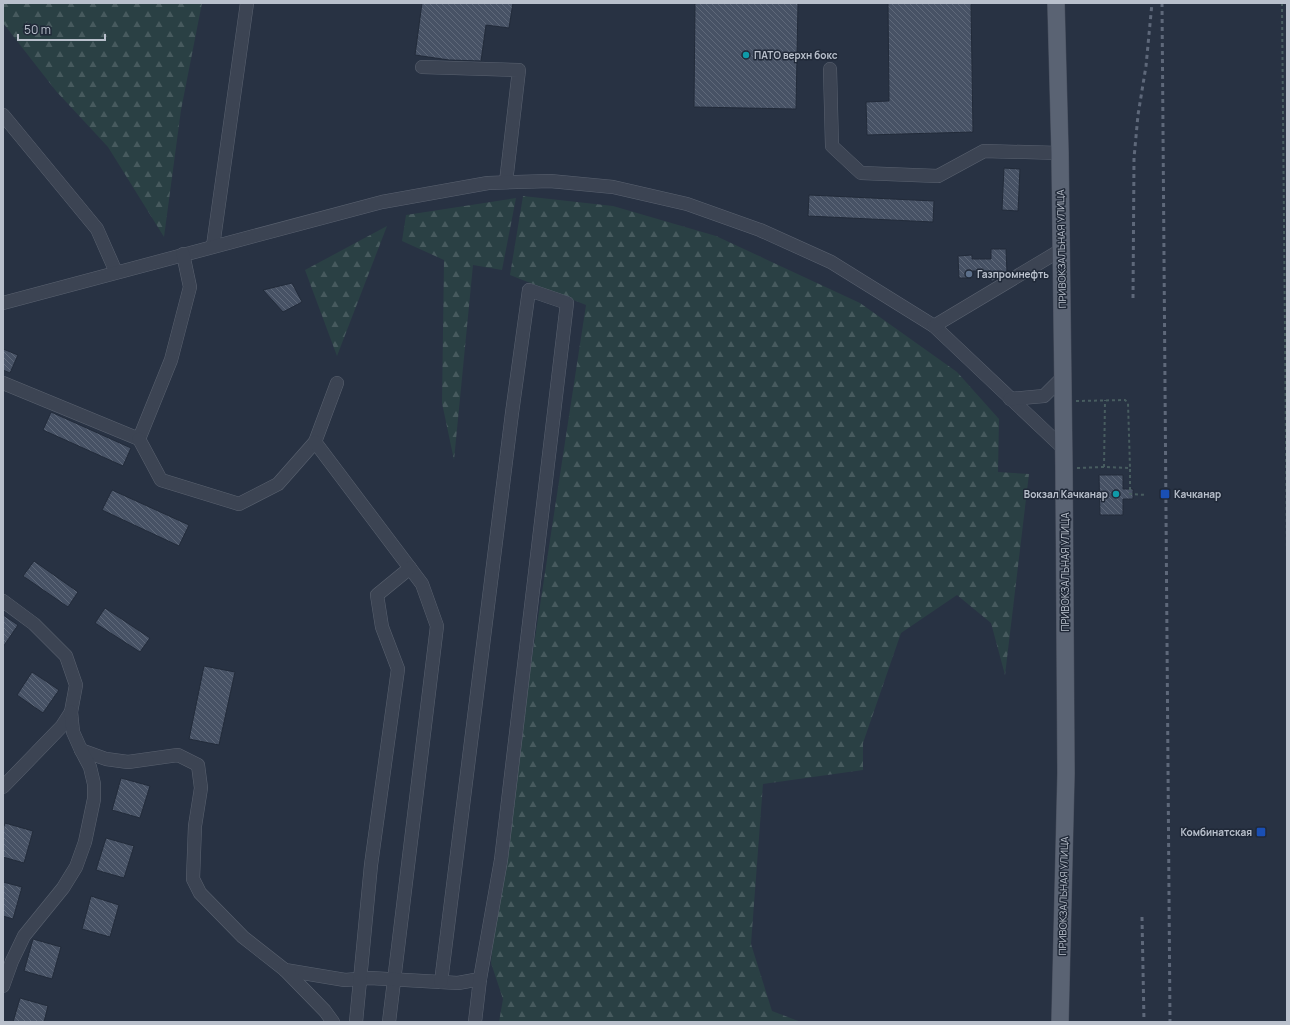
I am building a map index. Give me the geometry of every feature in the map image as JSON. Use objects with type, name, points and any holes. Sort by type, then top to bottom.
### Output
[{"type":"main road","name":"ПРИВОКЗАЛЬНАЯ УЛИЦА","points":[[1056,3],[1063,377],[1066,773],[1060,1022]]},
{"type":"street","points":[[213,246],[247,3]]},
{"type":"street","points":[[422,67],[519,70],[506,182]]},
{"type":"street","points":[[830,69],[832,146],[861,173],[938,176],[984,151],[1060,153]]},
{"type":"street","points":[[3,115],[97,229],[116,272]]},
{"type":"street","points":[[3,303],[382,202],[488,183],[550,181],[613,187],[687,204],[760,230],[831,262],[934,326],[1063,448]]},
{"type":"street","points":[[934,326],[1061,250]]},
{"type":"street","points":[[139,439],[171,360],[190,287],[183,254]]},
{"type":"street","points":[[441,982],[512,413],[529,290],[567,303],[501,860],[480,980],[475,1022]]},
{"type":"street","points":[[1010,398],[1044,396],[1063,377]]},
{"type":"street","points":[[3,383],[139,439],[161,480],[239,504],[278,484],[315,442],[337,383]]},
{"type":"street","points":[[315,442],[422,584],[437,626],[389,1022]]},
{"type":"street","points":[[356,1022],[371,865],[398,669],[382,627],[377,595],[410,568]]},
{"type":"street","points":[[3,601],[34,624],[66,656],[76,685],[71,712],[73,732],[90,767],[94,784],[94,799],[85,842],[76,867],[63,888],[24,936],[12,961],[3,986]]},
{"type":"street","points":[[3,787],[62,726],[71,712]]},
{"type":"street","points":[[81,750],[106,759],[128,762],[178,755],[198,765],[201,788],[195,826],[193,879],[200,893],[243,938],[285,970],[325,1011],[333,1022]]},
{"type":"street","points":[[285,970],[345,980],[360,979],[458,983],[480,980]]},
{"type":"path","points":[[1282,3],[1287,555]]},
{"type":"path","points":[[1104,467],[1105,400]]},
{"type":"path","points":[[1071,401],[1125,400],[1128,403],[1130,494],[1146,495]]},
{"type":"path","points":[[1064,469],[1104,467],[1130,468]]},
{"type":"green space","points":[[3,3],[202,3],[181,110],[164,237],[108,147],[56,91],[3,23]]},
{"type":"green space","points":[[523,196],[613,206],[716,236],[860,303],[957,372],[999,419],[998,472],[1029,474],[1005,675],[991,623],[957,595],[901,633],[863,743],[863,770],[763,784],[751,944],[772,1011],[801,1022],[499,1022],[503,999],[491,963],[501,860],[586,305],[510,275]]},
{"type":"green space","points":[[516,198],[502,270],[473,265],[454,460],[442,403],[444,260],[402,241],[406,215]]},
{"type":"green space","points":[[387,226],[337,356],[305,270]]},
{"type":"building","points":[[422,3],[513,3],[509,28],[486,25],[481,61],[449,60],[415,55]]},
{"type":"building","name":"ПАТО верхн бокс","points":[[695,3],[798,3],[796,109],[694,107]]},
{"type":"building","points":[[888,3],[971,3],[973,132],[867,135],[866,102],[889,101]]},
{"type":"building","points":[[1004,168],[1020,169],[1018,211],[1002,210]]},
{"type":"building","points":[[809,195],[934,201],[933,222],[808,216]]},
{"type":"building","points":[[991,249],[1006,249],[1007,273],[993,281],[991,281],[991,271],[971,271],[971,278],[959,278],[958,256],[972,255],[972,259],[991,259]]},
{"type":"building","points":[[292,283],[302,302],[283,312],[263,290]]},
{"type":"building","points":[[3,349],[18,355],[10,373],[3,370]]},
{"type":"building","points":[[51,412],[131,448],[123,466],[43,430]]},
{"type":"building","name":"Вокзал Качканар","points":[[1099,475],[1123,475],[1123,489],[1133,489],[1133,499],[1123,499],[1123,515],[1100,515]]},
{"type":"building","points":[[112,490],[189,525],[179,546],[102,510]]},
{"type":"building","points":[[34,561],[78,592],[68,607],[23,576]]},
{"type":"building","points":[[105,608],[150,638],[140,652],[95,623]]},
{"type":"building","points":[[3,615],[18,625],[3,647]]},
{"type":"building","points":[[204,666],[235,672],[219,745],[189,739]]},
{"type":"building","points":[[32,672],[59,690],[43,713],[17,695]]},
{"type":"building","points":[[121,778],[150,786],[140,818],[112,810]]},
{"type":"building","points":[[5,823],[33,831],[24,863],[3,857],[3,830]]},
{"type":"building","points":[[106,838],[134,846],[124,878],[96,870]]},
{"type":"building","points":[[3,882],[22,887],[13,919],[3,916]]},
{"type":"building","points":[[91,896],[119,905],[110,937],[82,929]]},
{"type":"building","points":[[33,939],[61,947],[52,979],[24,971]]},
{"type":"building","points":[[20,998],[48,1006],[44,1022],[13,1022]]},
{"type":"railway","points":[[1133,298],[1134,158],[1138,115],[1146,66],[1152,3]]},
{"type":"railway","points":[[1162,3],[1170,1022]]},
{"type":"railway","points":[[1142,917],[1144,1022]]},
{"type":"place","name":"ПАТО верхн бокс","points":[[746,55]]},
{"type":"place","name":"Газпромнефть","points":[[969,274]]},
{"type":"place","name":"Вокзал Качканар","points":[[1116,494]]},
{"type":"place","name":"Качканар","points":[[1165,494]]},
{"type":"place","name":"Комбинатская","points":[[1261,832]]}]
